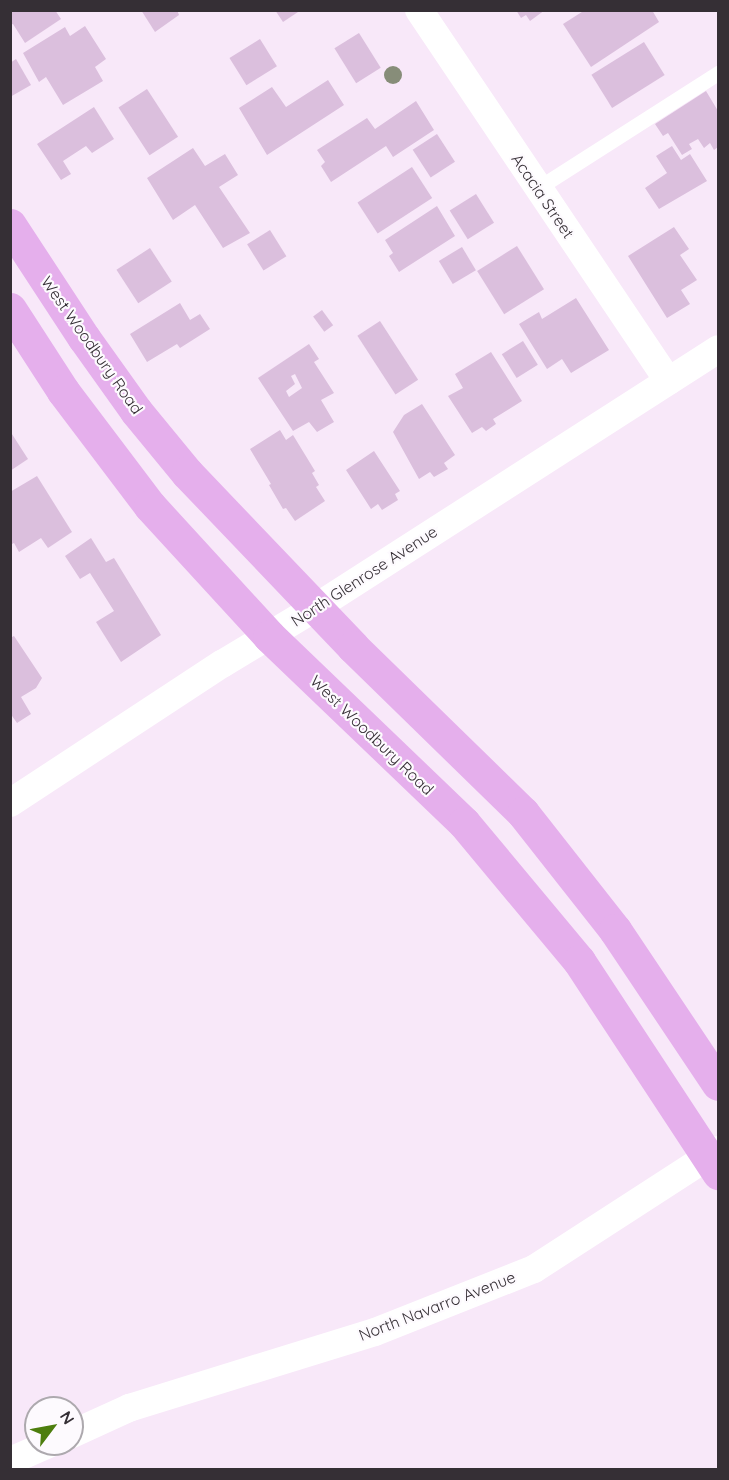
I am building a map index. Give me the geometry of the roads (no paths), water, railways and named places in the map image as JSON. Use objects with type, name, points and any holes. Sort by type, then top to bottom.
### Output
[{"type":"main road","name":"West Woodbury Road","points":[[10,225],[84,338],[136,411],[187,473],[315,608],[523,813],[615,930],[718,1084]]},
{"type":"main road","name":"West Woodbury Road","points":[[10,309],[63,391],[150,506],[269,636],[464,823],[579,961],[715,1160]]},
{"type":"street","name":"Acacia Street","points":[[419,10],[668,381]]},
{"type":"street","name":"North Glenrose Avenue","points":[[10,802],[718,349]]},
{"type":"street","name":"North Navarro Avenue","points":[[84,1429],[129,1408],[375,1332],[534,1269],[715,1160]]},
{"type":"street","points":[[10,1461],[24,1455]]},
{"type":"lane","points":[[538,188],[718,73]]}]
